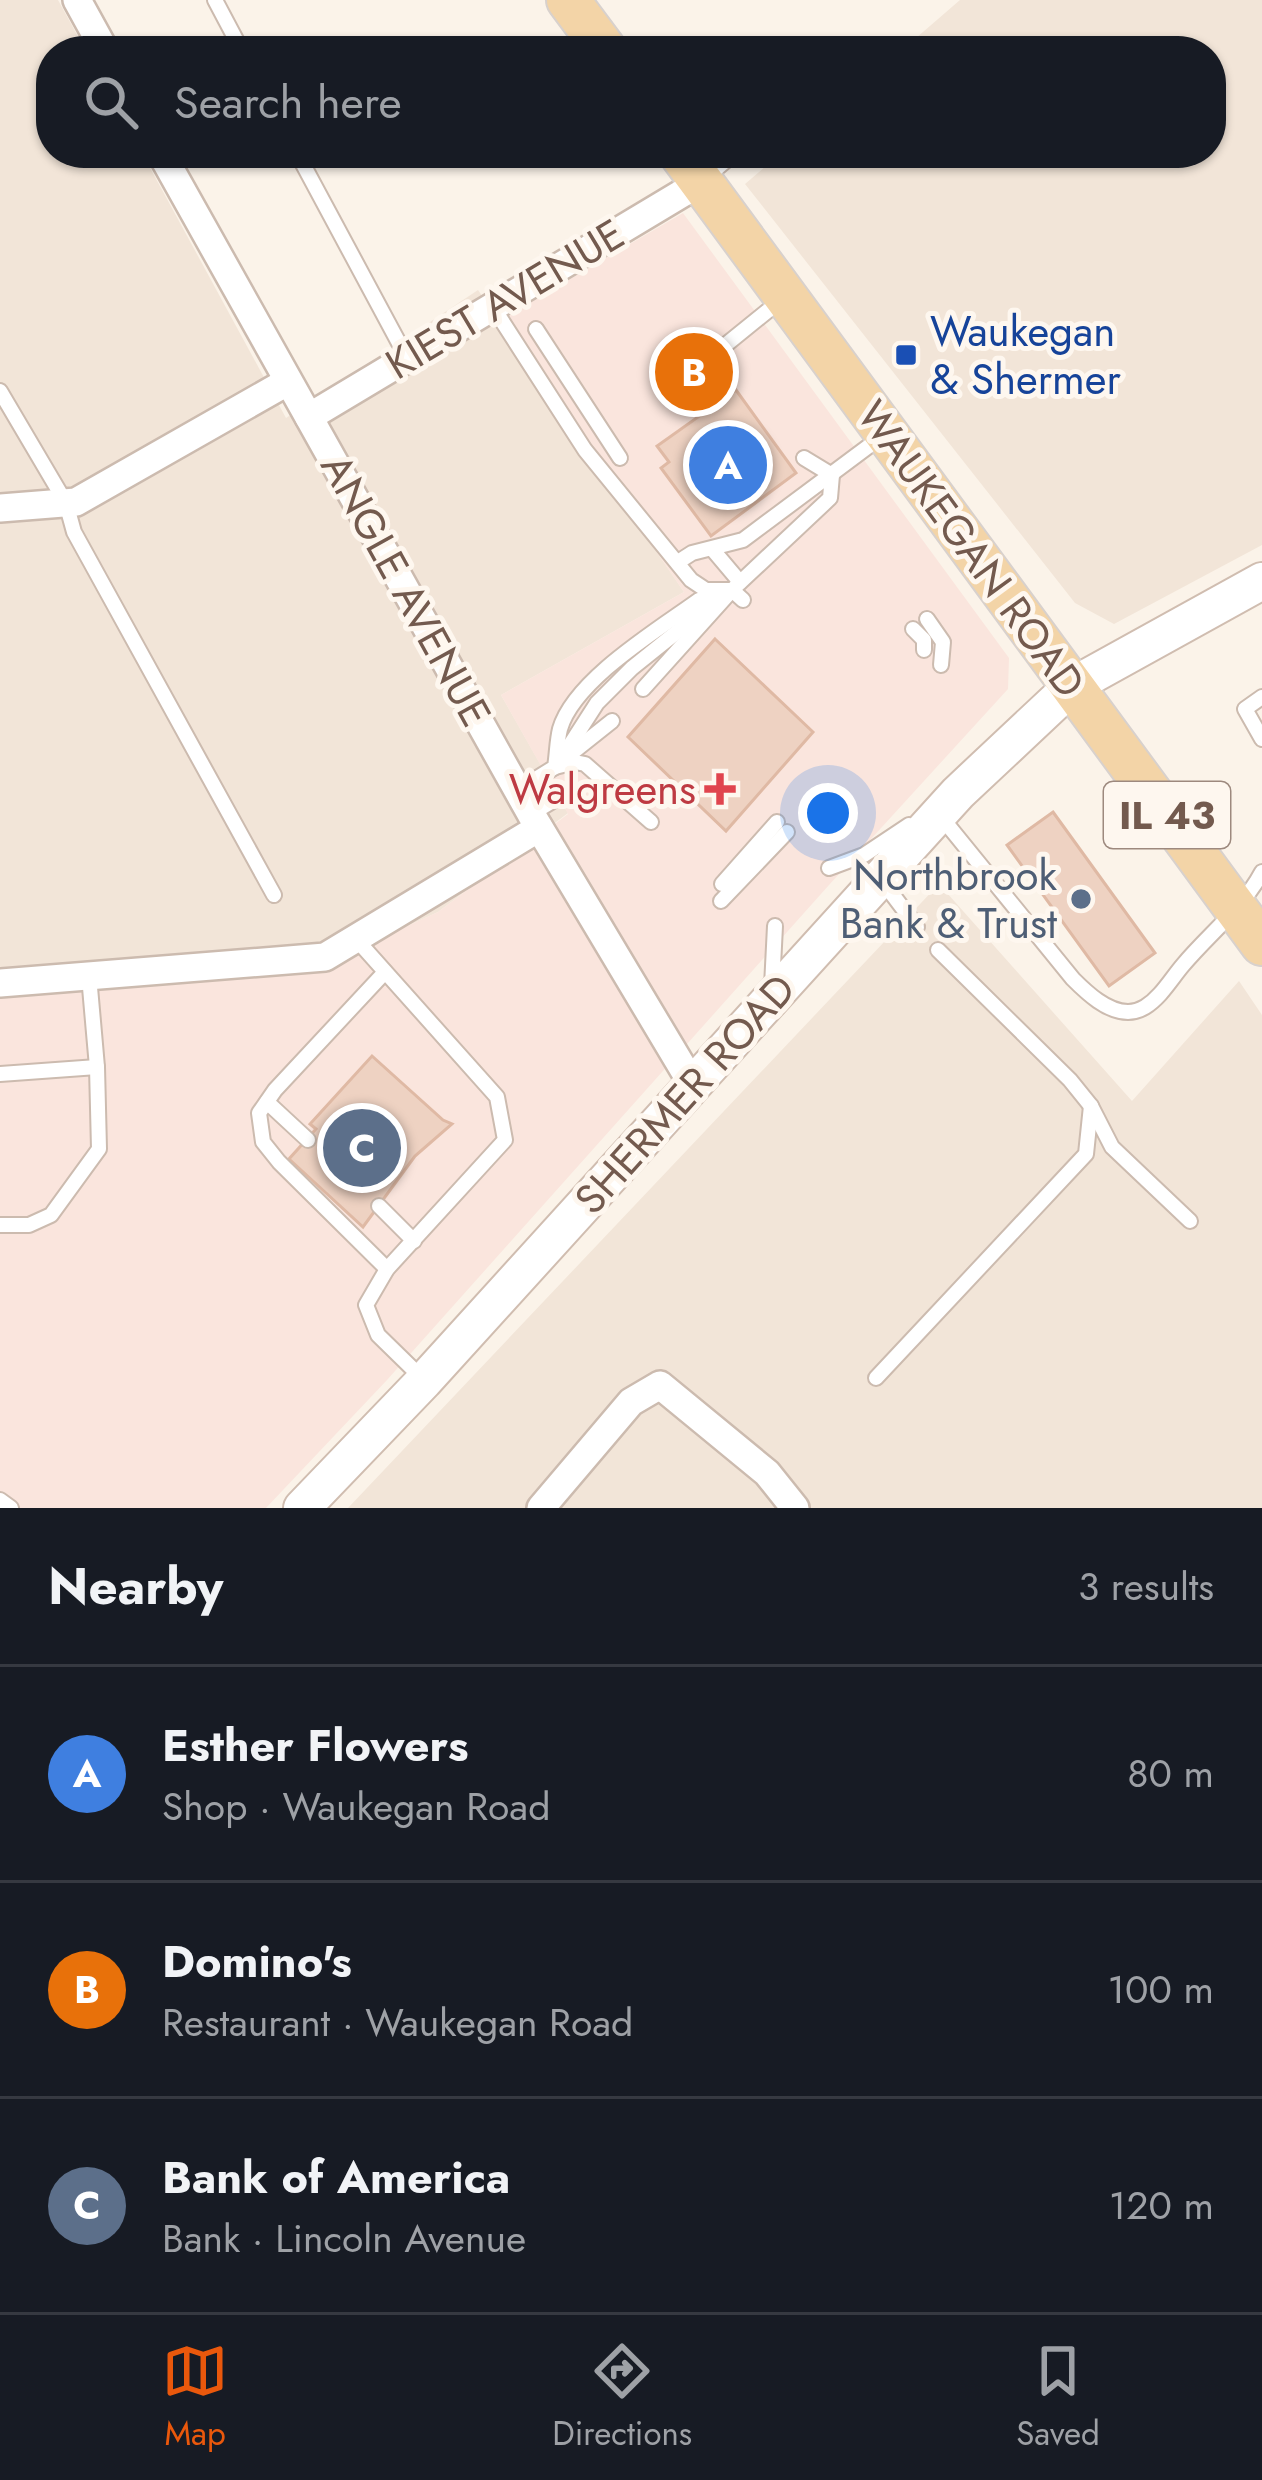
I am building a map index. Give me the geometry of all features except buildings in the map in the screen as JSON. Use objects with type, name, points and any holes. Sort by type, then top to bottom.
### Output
[{"type":"main road","points":[[568,0],[595,36]]},
{"type":"main road","name":"WAUKEGAN ROAD","points":[[692,168],[1250,927]]},
{"type":"main road","name":"SHERMER ROAD","points":[[302,1508],[424,1381],[948,804],[1072,686],[1262,581]]},
{"type":"street","points":[[77,0],[97,36]]},
{"type":"street","name":"ANGLE AVENUE","points":[[169,168],[530,811],[693,1085]]},
{"type":"street","name":"KIEST AVENUE","points":[[309,416],[493,307],[690,168]]},
{"type":"street","points":[[0,508],[76,502],[287,382]]},
{"type":"street","points":[[0,982],[326,957],[530,811]]},
{"type":"street","points":[[548,1505],[631,1402],[661,1385],[767,1473],[795,1508]]},
{"type":"lane","points":[[214,0],[234,36]]},
{"type":"lane","points":[[305,168],[407,358]]},
{"type":"lane","points":[[723,347],[785,296]]},
{"type":"lane","points":[[493,307],[585,450],[684,552],[704,609]]},
{"type":"lane","points":[[536,329],[620,458]]},
{"type":"lane","points":[[0,391],[66,503],[74,532],[274,895]]},
{"type":"lane","points":[[684,552],[713,550],[743,540],[885,434]]},
{"type":"lane","points":[[804,458],[832,475]]},
{"type":"lane","points":[[555,767],[560,728],[582,693],[610,664],[739,591],[830,498],[832,475]]},
{"type":"lane","points":[[713,550],[739,591]]},
{"type":"lane","points":[[691,580],[706,590],[739,591]]},
{"type":"lane","points":[[644,689],[704,609]]},
{"type":"lane","points":[[927,619],[943,642],[941,665]]},
{"type":"lane","points":[[913,629],[924,640],[924,650]]},
{"type":"lane","points":[[1262,697],[1245,709],[1262,739]]},
{"type":"lane","points":[[530,811],[555,767],[612,721]]},
{"type":"lane","points":[[555,767],[585,764],[651,822]]},
{"type":"lane","points":[[530,811],[556,799]]},
{"type":"lane","points":[[829,868],[864,855],[948,804],[1072,979],[1114,1010],[1126,1012],[1142,1010],[1181,966],[1250,927],[1262,874]]},
{"type":"lane","points":[[721,901],[782,827],[722,884]]},
{"type":"lane","points":[[880,878],[917,927]]},
{"type":"lane","points":[[772,998],[775,926]]},
{"type":"lane","points":[[356,939],[496,1097],[506,1140],[387,1269],[366,1305],[378,1335],[424,1381]]},
{"type":"lane","points":[[938,950],[1070,1080],[1091,1106],[1112,1147],[1190,1221]]},
{"type":"lane","points":[[385,972],[259,1113],[263,1142],[279,1162],[387,1269]]},
{"type":"lane","points":[[0,1225],[29,1225],[51,1215],[99,1149],[98,1067],[89,976]]},
{"type":"lane","points":[[0,1074],[98,1067]]},
{"type":"lane","points":[[267,1102],[308,1140]]},
{"type":"lane","points":[[876,1378],[1086,1154],[1091,1106]]},
{"type":"lane","points":[[379,1206],[414,1241]]},
{"type":"lane","points":[[0,1500],[11,1508]]},
{"type":"shaded area","points":[[0,0],[58,0],[78,36],[36,36],[36,168],[150,168],[286,418],[478,290],[684,592],[501,695],[568,813],[438,912],[313,969],[0,996]]},
{"type":"shaded area","points":[[960,0],[1262,0],[1262,545],[1114,624],[1075,603],[745,184],[764,168],[1226,168],[1226,36],[918,36]]},
{"type":"shaded area","points":[[683,213],[1009,658],[1008,689],[387,1380],[266,1508],[0,1508],[0,996],[313,969],[438,912],[568,814],[501,695],[684,592],[498,321]]},
{"type":"shaded area","points":[[939,884],[1132,1101],[1239,981],[1262,1015],[1262,1508],[348,1508]]},
{"type":"place","name":"Waukegan & Shermer","points":[[906,355]]},
{"type":"place","name":"Domino's","points":[[694,372]]},
{"type":"place","name":"Esther Flowers","points":[[728,465]]},
{"type":"place","name":"Walgreens","points":[[720,789]]},
{"type":"place","name":"Northbrook Bank & Trust","points":[[1081,899]]},
{"type":"place","name":"Bank of America","points":[[362,1148]]}]
